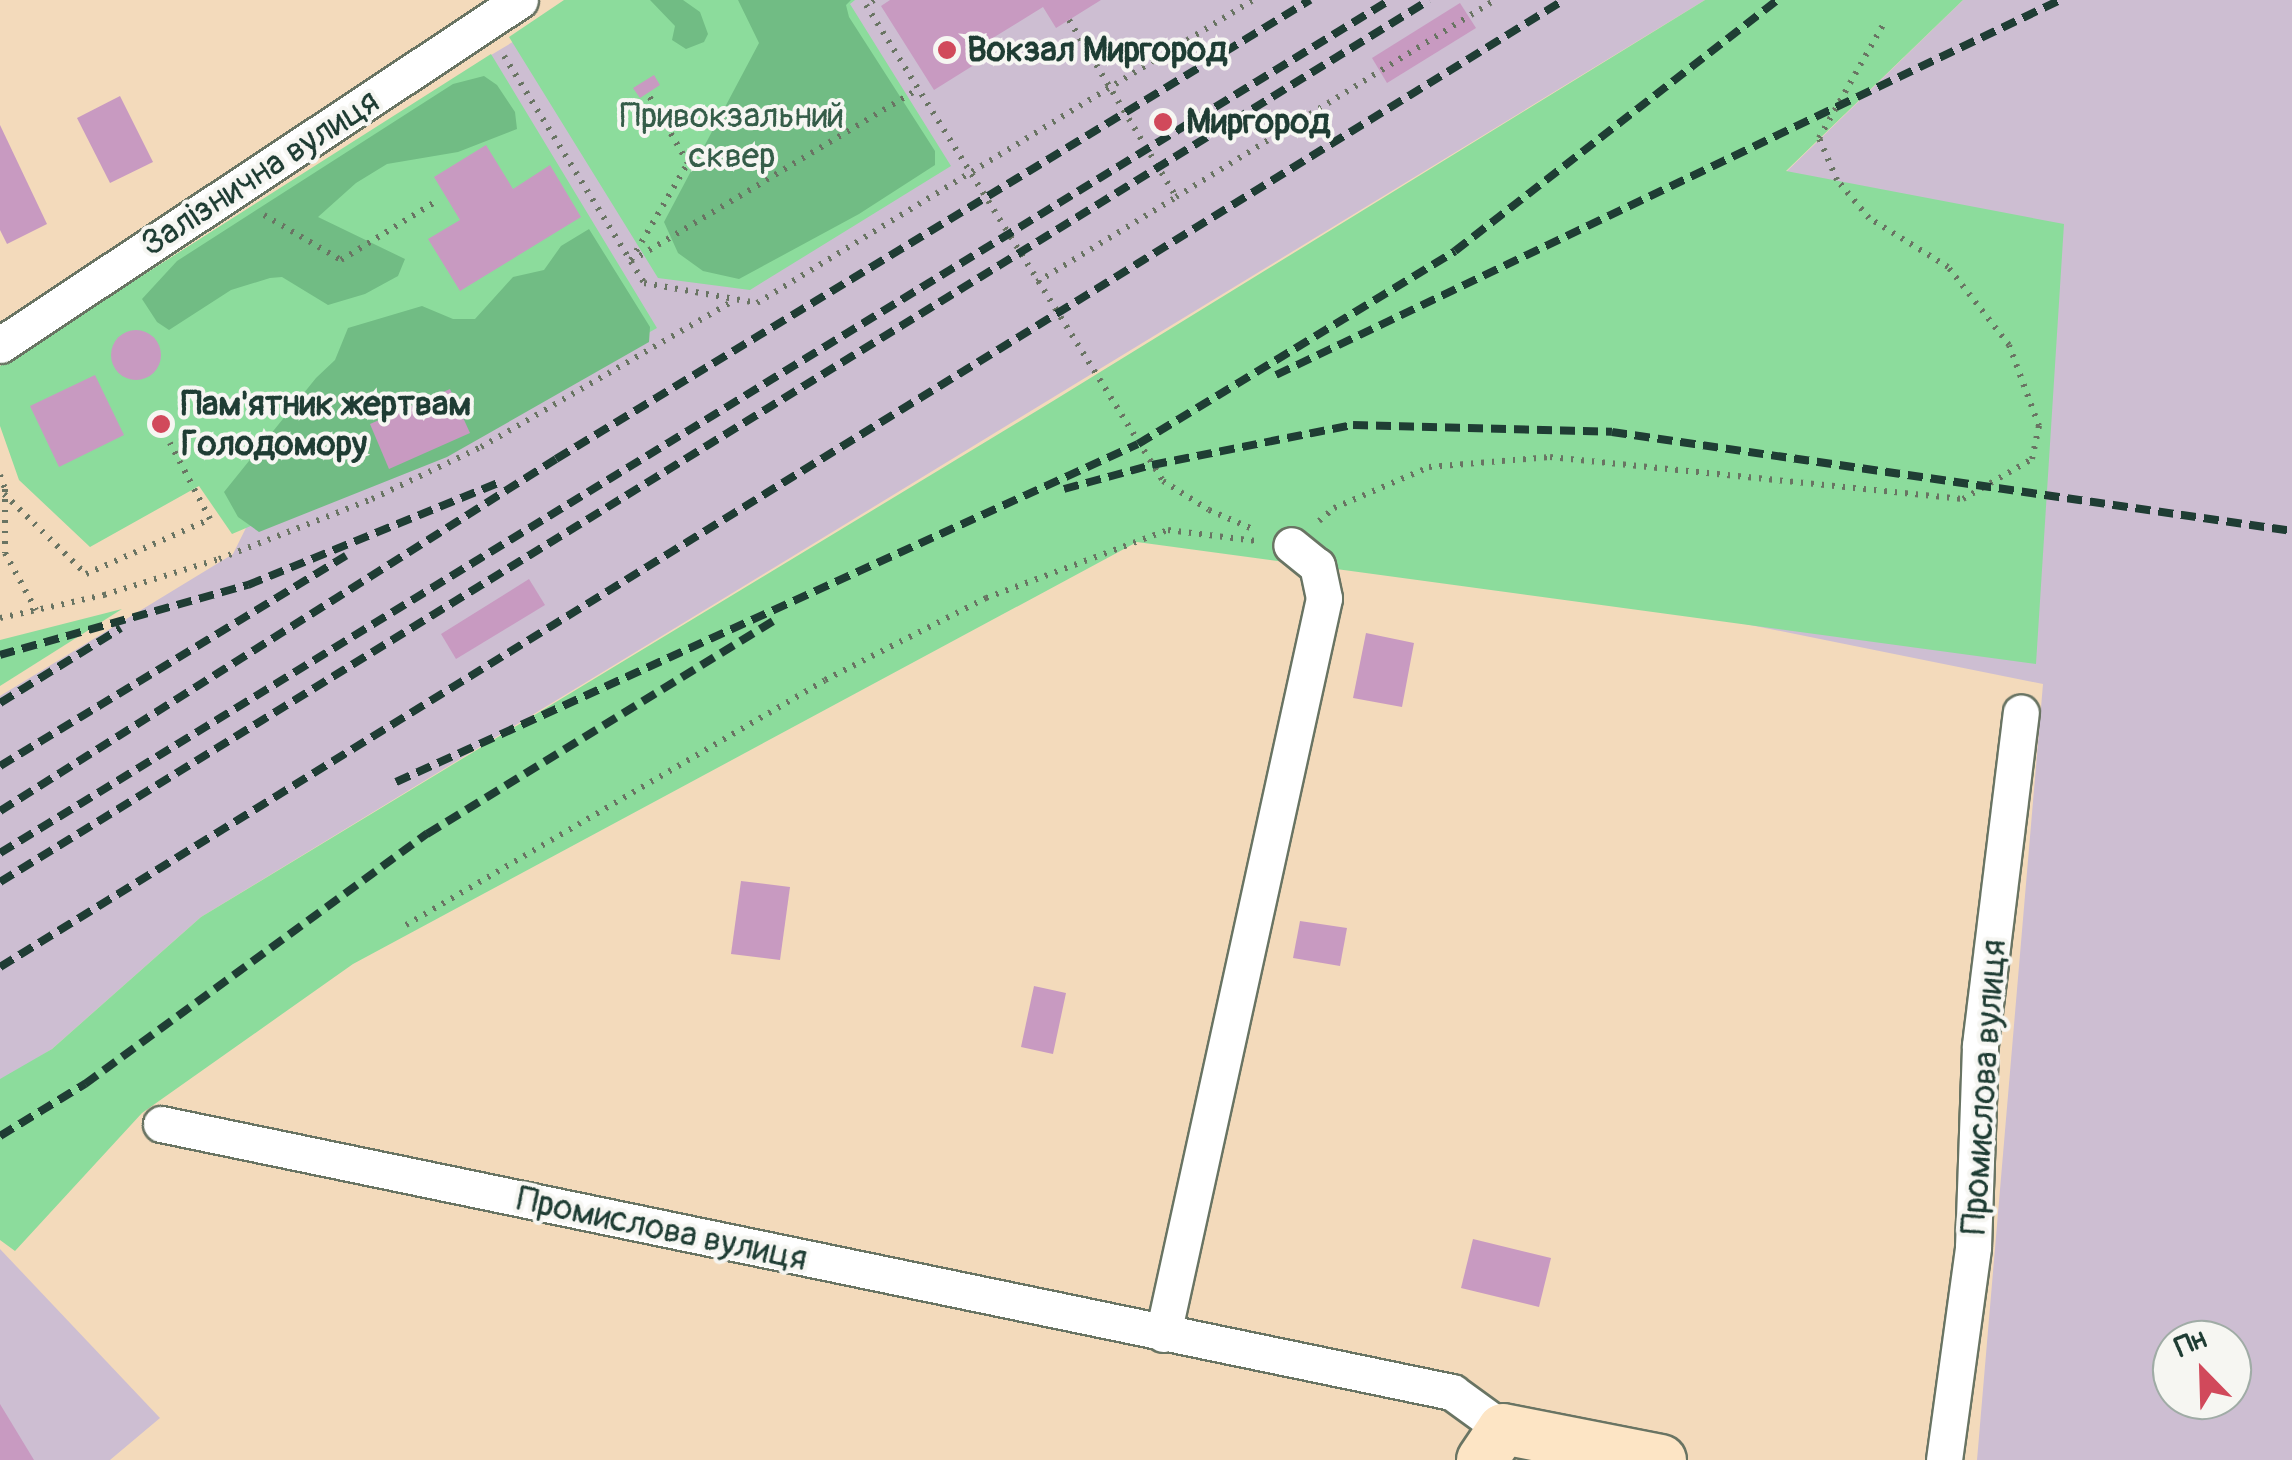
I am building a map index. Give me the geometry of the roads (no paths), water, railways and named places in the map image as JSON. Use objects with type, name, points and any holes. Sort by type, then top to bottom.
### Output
[{"type":"street","name":"Залізнична вулиця","points":[[0,345],[520,0]]},
{"type":"street","points":[[1163,1334],[1324,598],[1317,566],[1291,545]]},
{"type":"street","name":"Промислова вулиця","points":[[1944,1460],[1973,1247],[1980,1044],[2021,713]]},
{"type":"street","name":"Промислова вулиця","points":[[161,1124],[1452,1392],[1492,1444],[1661,1460]]},
{"type":"railway","points":[[0,811],[556,459],[1310,0]]},
{"type":"railway","points":[[0,853],[1390,0]]},
{"type":"railway","points":[[0,882],[1429,0]]},
{"type":"railway","points":[[0,967],[1564,0]]},
{"type":"railway","points":[[396,782],[1138,444],[1455,251],[1778,0]]},
{"type":"railway","points":[[1276,375],[2060,0]]},
{"type":"railway","points":[[1064,489],[1152,465],[1353,425],[1612,432],[2292,531]]},
{"type":"railway","points":[[0,655],[248,585],[500,482]]},
{"type":"railway","points":[[0,766],[346,556]]},
{"type":"railway","points":[[0,1136],[85,1084],[427,834],[773,621]]},
{"type":"railway","points":[[0,703],[121,628]]},
{"type":"place","name":"Вокзал Миргород","points":[[947,50]]},
{"type":"place","name":"Миргород","points":[[1163,122]]},
{"type":"place","name":"Пам'ятник жертвам Голодомору","points":[[161,424]]},
{"type":"park label","name":"Привокзальний сквер","points":[[732,136]]}]
